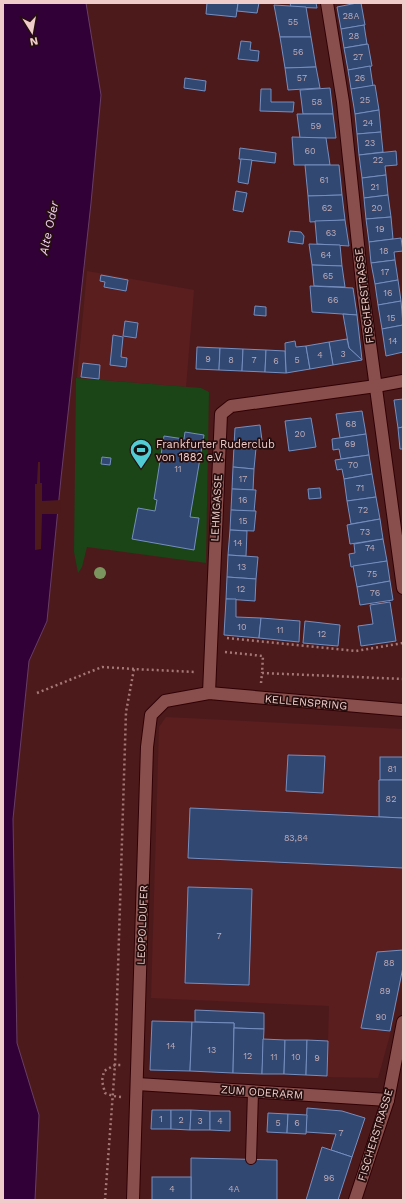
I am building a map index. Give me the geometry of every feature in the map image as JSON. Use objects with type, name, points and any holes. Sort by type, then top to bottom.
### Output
[{"type":"street","name":"FISCHERSTRASSE","points":[[327,3],[343,102],[363,292],[403,588]]},
{"type":"street","name":"LEHMGASSE","points":[[209,693],[220,414],[231,406],[403,381]]},
{"type":"street","name":"KELLENSPRING","points":[[209,693],[403,710]]},
{"type":"street","name":"LEOPOLDUFER","points":[[133,1200],[147,747],[151,715],[164,702],[209,693]]},
{"type":"street","name":"FISCHERSTRASSE","points":[[355,1200],[388,1100],[403,1022]]},
{"type":"street","name":"ZUM ODERARM","points":[[137,1084],[388,1100]]},
{"type":"lane","points":[[251,1159],[253,1092]]},
{"type":"path","points":[[211,636],[356,651],[403,643]]},
{"type":"path","points":[[210,650],[263,656],[259,698]]},
{"type":"path","points":[[37,693],[102,667],[134,668]]},
{"type":"path","points":[[262,673],[403,679]]},
{"type":"path","points":[[136,1097],[113,1096],[105,1093],[102,1081],[104,1071],[115,1064],[137,1067]]},
{"type":"shaded area","points":[[87,271],[194,290],[186,387],[77,378]]},
{"type":"shaded area","points":[[166,717],[403,729],[403,971],[391,1031],[378,1078],[327,1077],[329,1006],[151,998],[159,727]]},
{"type":"green space","name":"Frankfurter Ruderclub von 1882 e.V.","points":[[76,378],[201,388],[209,392],[206,563],[87,547],[82,567],[78,573],[74,552]]},
{"type":"water","name":"Alte Oder","points":[[3,3],[86,3],[101,95],[47,621],[29,661],[13,819],[17,1043],[39,1115],[35,1200],[3,1200]]},
{"type":"pier","points":[[38,462],[40,462],[42,501],[61,500],[60,514],[42,514],[41,549],[35,550],[35,484],[37,484]]},
{"type":"building","points":[[207,3],[238,3],[236,17],[206,14]]},
{"type":"building","points":[[238,3],[259,3],[257,13],[237,11]]},
{"type":"building","points":[[290,3],[316,3],[317,8],[291,7]]},
{"type":"building","points":[[361,3],[365,25],[341,29],[337,7]]},
{"type":"building","points":[[274,5],[306,7],[311,37],[280,37]]},
{"type":"building","points":[[364,25],[367,44],[344,48],[341,29]]},
{"type":"building","points":[[280,37],[311,37],[316,67],[285,68]]},
{"type":"building","points":[[241,41],[251,42],[250,50],[259,51],[258,61],[238,59]]},
{"type":"building","points":[[368,44],[372,66],[348,70],[344,48]]},
{"type":"building","points":[[370,66],[373,86],[351,89],[348,70]]},
{"type":"building","points":[[316,67],[320,88],[288,90],[285,68]]},
{"type":"building","points":[[185,78],[206,81],[205,91],[184,88]]},
{"type":"building","points":[[375,85],[379,110],[355,114],[351,89]]},
{"type":"building","points":[[330,88],[333,114],[303,114],[300,90]]},
{"type":"building","points":[[261,89],[271,89],[271,102],[294,102],[293,112],[260,111]]},
{"type":"building","points":[[379,110],[381,132],[357,134],[355,114]]},
{"type":"building","points":[[297,114],[333,114],[336,138],[300,138]]},
{"type":"building","points":[[381,132],[383,152],[359,155],[357,134]]},
{"type":"building","points":[[292,137],[326,138],[330,165],[294,165]]},
{"type":"building","points":[[240,148],[276,153],[275,163],[239,159]]},
{"type":"building","points":[[396,151],[397,165],[385,166],[386,175],[362,178],[359,155]]},
{"type":"building","points":[[241,159],[252,160],[248,184],[238,182]]},
{"type":"building","points":[[305,165],[339,165],[342,195],[308,196]]},
{"type":"building","points":[[386,175],[388,195],[364,198],[362,178]]},
{"type":"building","points":[[236,191],[247,193],[243,212],[233,210]]},
{"type":"building","points":[[342,195],[345,220],[310,222],[308,196]]},
{"type":"building","points":[[388,195],[391,217],[366,219],[364,198]]},
{"type":"building","points":[[391,217],[393,239],[369,242],[366,219]]},
{"type":"building","points":[[345,220],[349,246],[317,244],[315,221]]},
{"type":"building","points":[[290,231],[301,232],[304,236],[303,244],[288,242]]},
{"type":"building","points":[[401,238],[403,251],[394,252],[395,260],[371,263],[369,242]]},
{"type":"building","points":[[309,244],[340,245],[342,266],[312,265]]},
{"type":"building","points":[[395,260],[398,280],[375,284],[371,263]]},
{"type":"building","points":[[312,265],[342,266],[345,287],[314,286]]},
{"type":"building","points":[[101,275],[128,280],[126,291],[104,287],[105,282],[100,281]]},
{"type":"building","points":[[398,280],[401,301],[378,305],[375,284]]},
{"type":"building","points":[[310,286],[353,288],[357,315],[312,312]]},
{"type":"building","points":[[401,301],[403,325],[382,329],[378,305]]},
{"type":"building","points":[[255,306],[266,307],[266,316],[254,315]]},
{"type":"building","points":[[343,314],[357,315],[362,360],[349,348]]},
{"type":"building","points":[[125,321],[138,323],[136,338],[123,336]]},
{"type":"building","points":[[403,325],[403,352],[386,356],[382,329]]},
{"type":"building","points":[[113,335],[123,337],[121,357],[127,358],[126,367],[110,365]]},
{"type":"building","points":[[347,339],[349,348],[362,360],[333,365],[329,342]]},
{"type":"building","points":[[295,341],[296,347],[306,346],[310,369],[286,373],[285,343]]},
{"type":"building","points":[[329,342],[333,365],[310,369],[306,346]]},
{"type":"building","points":[[197,347],[220,348],[219,370],[196,369]]},
{"type":"building","points":[[220,348],[243,349],[242,371],[219,370]]},
{"type":"building","points":[[243,349],[266,350],[265,372],[242,371]]},
{"type":"building","points":[[266,350],[285,351],[286,373],[265,372]]},
{"type":"building","points":[[83,363],[100,365],[99,379],[81,377]]},
{"type":"building","points":[[403,399],[403,427],[398,428],[394,400]]},
{"type":"building","points":[[362,411],[366,434],[340,438],[336,414]]},
{"type":"building","points":[[311,418],[316,447],[289,451],[285,421]]},
{"type":"building","points":[[260,425],[263,448],[234,446],[235,428]]},
{"type":"building","points":[[403,427],[403,449],[400,449],[398,428]]},
{"type":"building","points":[[185,432],[204,435],[190,517],[199,518],[194,550],[132,539],[138,508],[155,511],[157,500],[154,499],[164,436],[184,439]]},
{"type":"building","points":[[366,434],[369,455],[341,459],[339,449],[333,450],[332,439]]},
{"type":"building","points":[[234,446],[256,448],[254,469],[233,467]]},
{"type":"building","points":[[369,455],[372,474],[344,479],[342,469],[337,470],[335,460]]},
{"type":"building","points":[[102,457],[111,458],[110,465],[101,464]]},
{"type":"building","points":[[233,467],[254,469],[253,490],[232,489]]},
{"type":"building","points":[[372,474],[376,497],[347,501],[344,479]]},
{"type":"building","points":[[320,488],[321,498],[309,499],[308,489]]},
{"type":"building","points":[[232,489],[256,490],[254,512],[231,510]]},
{"type":"building","points":[[376,497],[380,519],[351,524],[347,501]]},
{"type":"building","points":[[231,510],[256,511],[254,531],[230,530]]},
{"type":"building","points":[[380,519],[383,539],[350,544],[347,525]]},
{"type":"building","points":[[230,530],[247,531],[246,556],[228,555]]},
{"type":"building","points":[[383,539],[387,561],[351,567],[349,554],[355,553],[354,544]]},
{"type":"building","points":[[228,555],[258,557],[256,579],[227,577]]},
{"type":"building","points":[[387,561],[390,581],[357,587],[353,566]]},
{"type":"building","points":[[227,577],[256,579],[255,601],[226,599]]},
{"type":"building","points":[[390,581],[393,600],[360,605],[357,587]]},
{"type":"building","points":[[226,599],[236,599],[236,617],[261,618],[259,638],[224,635]]},
{"type":"building","points":[[390,602],[396,641],[361,646],[358,626],[373,624],[370,605]]},
{"type":"building","points":[[261,618],[300,621],[299,642],[259,638]]},
{"type":"building","points":[[305,621],[340,625],[338,646],[303,643]]},
{"type":"building","points":[[288,755],[325,756],[323,793],[286,791]]},
{"type":"building","points":[[380,757],[403,757],[403,780],[380,780]]},
{"type":"building","points":[[379,780],[403,780],[403,818],[379,817]]},
{"type":"building","points":[[190,808],[403,818],[403,868],[188,858]]},
{"type":"building","points":[[188,887],[252,889],[249,985],[185,983]]},
{"type":"building","points":[[403,950],[403,967],[390,1031],[361,1028],[377,952]]},
{"type":"building","points":[[195,1010],[264,1013],[264,1029],[234,1028],[234,1023],[195,1022]]},
{"type":"building","points":[[152,1021],[192,1022],[190,1071],[150,1070]]},
{"type":"building","points":[[192,1022],[234,1023],[233,1073],[190,1071]]},
{"type":"building","points":[[234,1028],[264,1029],[262,1074],[233,1073]]},
{"type":"building","points":[[263,1039],[285,1040],[284,1074],[262,1074]]},
{"type":"building","points":[[285,1040],[307,1040],[306,1075],[284,1074]]},
{"type":"building","points":[[307,1040],[328,1041],[327,1076],[306,1075]]},
{"type":"building","points":[[307,1108],[342,1111],[365,1118],[352,1157],[331,1150],[336,1134],[306,1132]]},
{"type":"building","points":[[152,1110],[171,1110],[171,1129],[151,1129]]},
{"type":"building","points":[[171,1110],[191,1110],[190,1130],[171,1129]]},
{"type":"building","points":[[191,1110],[210,1111],[210,1130],[190,1130]]},
{"type":"building","points":[[210,1111],[230,1111],[230,1131],[210,1130]]},
{"type":"building","points":[[268,1113],[288,1114],[287,1133],[267,1132]]},
{"type":"building","points":[[288,1114],[307,1115],[306,1134],[287,1133]]},
{"type":"building","points":[[322,1147],[352,1157],[338,1200],[306,1200]]},
{"type":"building","points":[[191,1158],[277,1160],[277,1200],[191,1200]]},
{"type":"building","points":[[152,1177],[191,1177],[191,1200],[152,1200]]},
{"type":"place","name":"Frankfurter Ruderclub von 1882 e.V.","points":[[141,470]]}]
